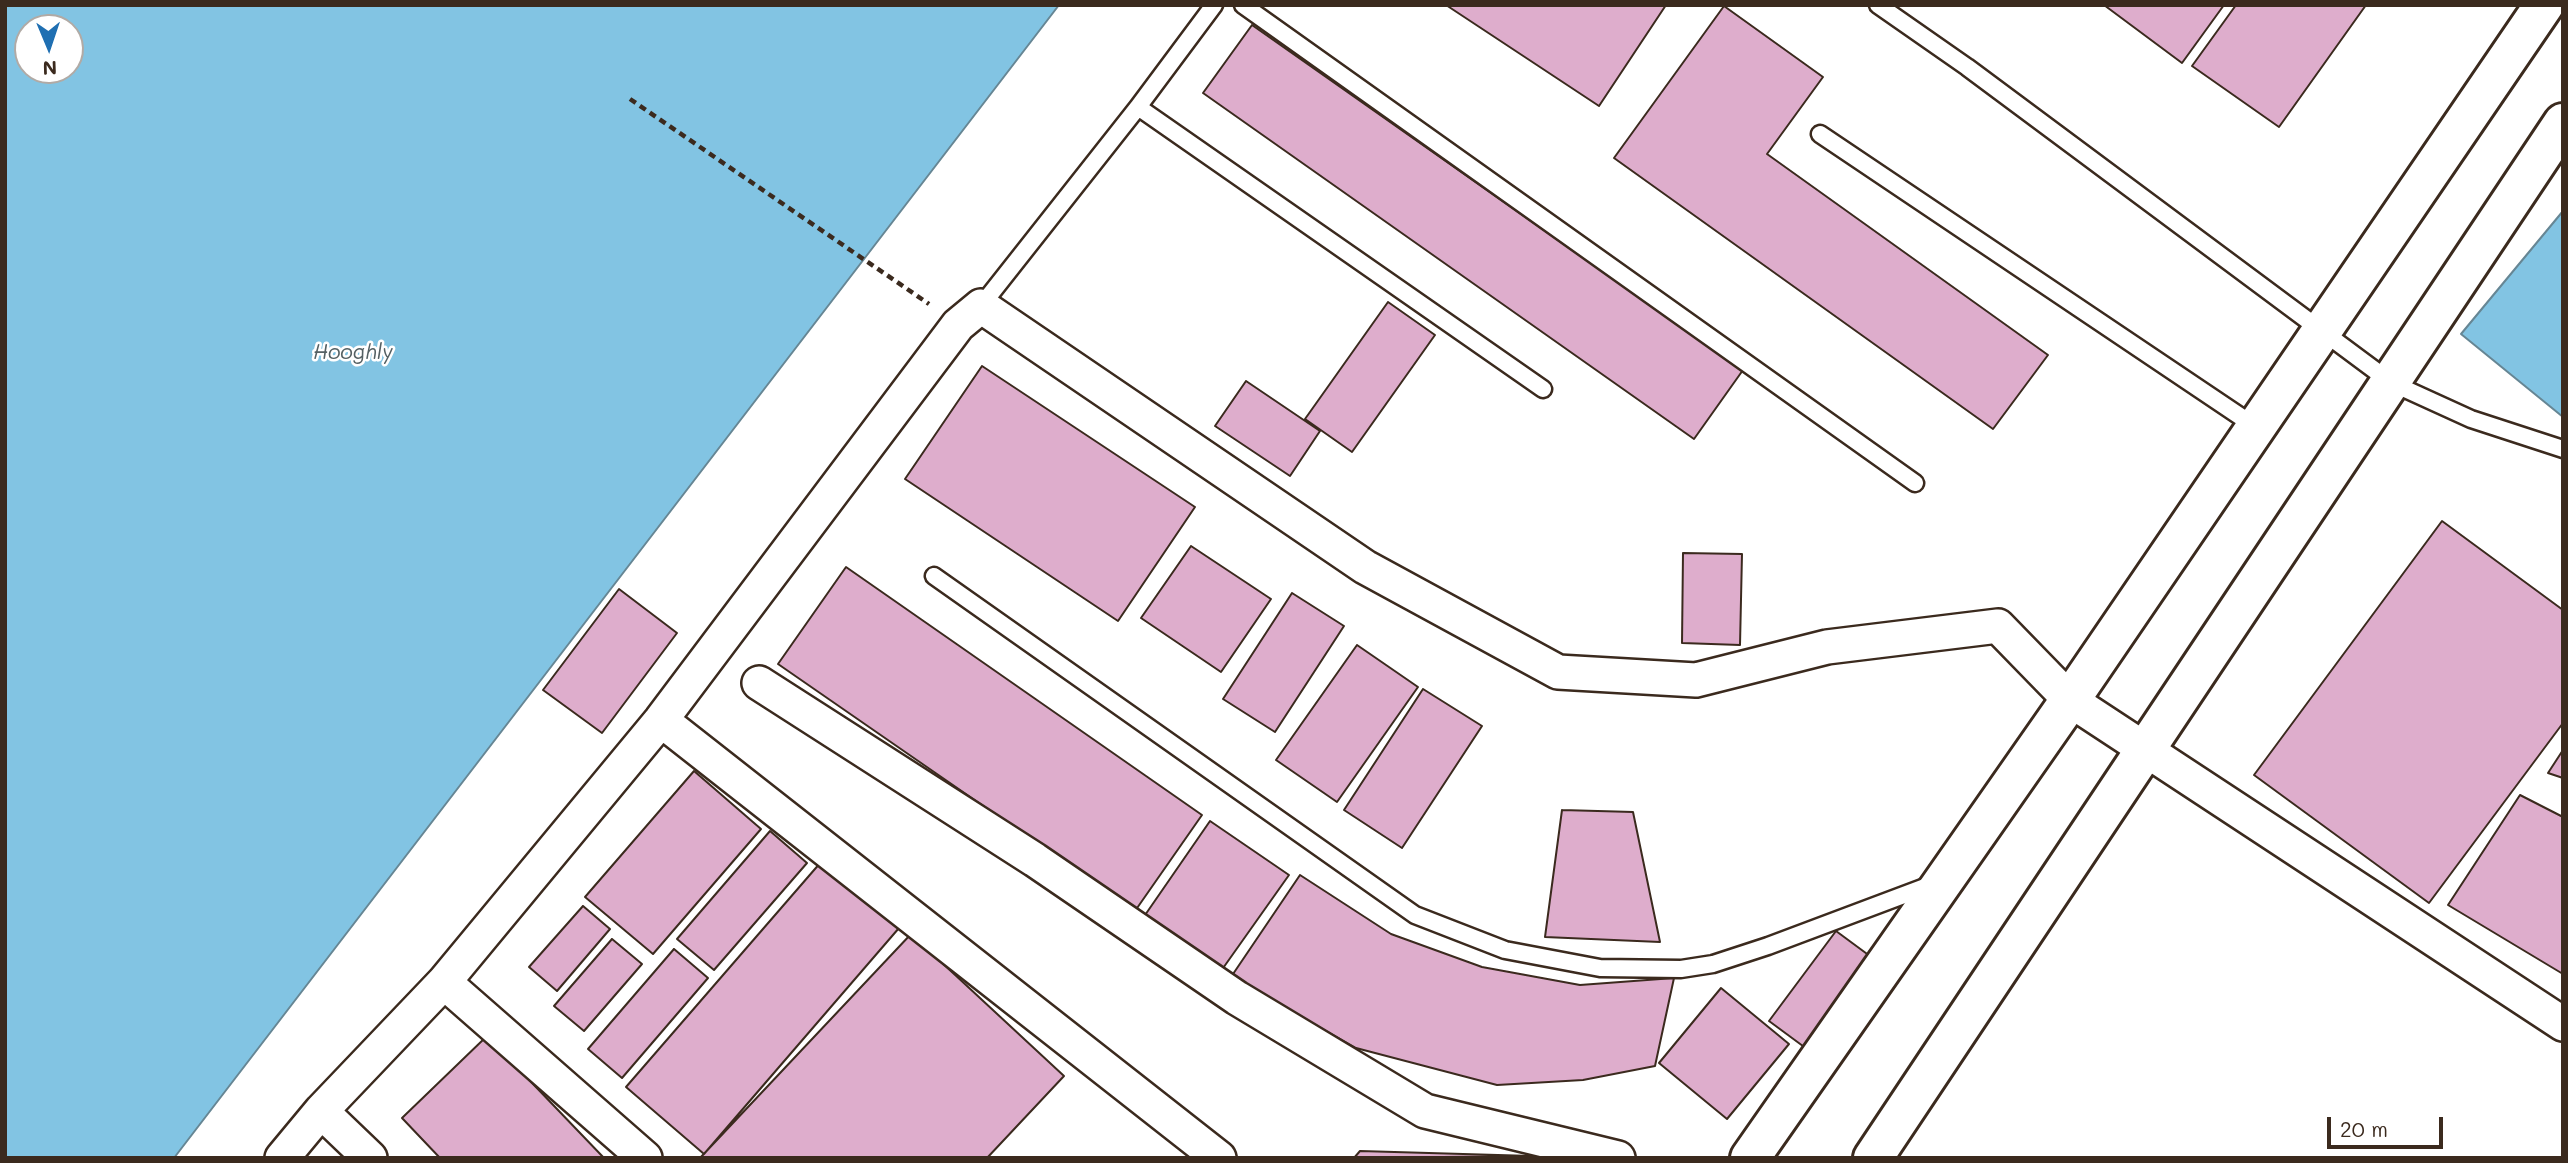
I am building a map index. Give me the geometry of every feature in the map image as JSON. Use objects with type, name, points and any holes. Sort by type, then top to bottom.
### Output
[{"type":"main road","points":[[1750,1158],[2070,700],[2544,5]]},
{"type":"main road","points":[[1873,1158],[2392,383],[2563,122]]},
{"type":"street","points":[[282,1158],[321,1111],[444,982],[662,720],[969,316],[1365,566],[1558,672],[1696,680],[1827,647],[1998,626],[2070,700],[2147,748],[2563,1024]]},
{"type":"street","points":[[759,683],[1035,860],[1237,998],[1425,1111],[1618,1158]]},
{"type":"street","points":[[662,720],[1219,1158]]},
{"type":"street","points":[[444,982],[645,1158]]},
{"type":"street","points":[[321,1111],[370,1158]]},
{"type":"lane","points":[[969,316],[1138,107],[1214,5]]},
{"type":"lane","points":[[1243,5],[1915,483]]},
{"type":"lane","points":[[1878,5],[1967,67],[2392,383],[2472,419],[2563,449]]},
{"type":"lane","points":[[1138,107],[1543,389]]},
{"type":"lane","points":[[1820,134],[2256,427]]},
{"type":"lane","points":[[934,576],[1415,915],[1506,950],[1600,968],[1681,969],[1713,964],[1945,879]]},
{"type":"path","points":[[630,99],[879,267],[969,316]]},
{"type":"water","name":"Hooghly","points":[[5,5],[1059,5],[174,1158],[5,1158]]},
{"type":"water","points":[[2563,211],[2563,417],[2461,334]]},
{"type":"building","points":[[1446,5],[1666,5],[1599,106]]},
{"type":"building","points":[[2104,5],[2224,5],[2182,63]]},
{"type":"building","points":[[2236,5],[2366,5],[2279,127],[2192,66]]},
{"type":"building","points":[[1724,6],[1823,77],[1767,154],[2048,355],[1993,429],[1614,158]]},
{"type":"building","points":[[1252,25],[1743,370],[1694,439],[1203,93]]},
{"type":"building","points":[[1388,302],[1435,335],[1352,452],[1305,419]]},
{"type":"building","points":[[982,366],[1195,507],[1118,621],[905,479]]},
{"type":"building","points":[[1246,381],[1320,431],[1290,476],[1215,426]]},
{"type":"building","points":[[2442,521],[2563,610],[2563,723],[2429,903],[2254,775]]},
{"type":"building","points":[[1191,546],[1271,599],[1221,672],[1141,618]]},
{"type":"building","points":[[1683,553],[1742,554],[1740,645],[1682,643]]},
{"type":"building","points":[[846,567],[1202,815],[1135,911],[778,664]]},
{"type":"building","points":[[619,589],[677,633],[602,733],[543,690]]},
{"type":"building","points":[[1292,593],[1344,626],[1275,732],[1223,699]]},
{"type":"building","points":[[1357,645],[1418,687],[1337,802],[1276,760]]},
{"type":"building","points":[[1423,689],[1482,726],[1402,848],[1344,810]]},
{"type":"building","points":[[2563,750],[2563,778],[2548,773]]},
{"type":"building","points":[[694,771],[761,829],[653,954],[585,897]]},
{"type":"building","points":[[2520,795],[2563,817],[2563,974],[2448,905]]},
{"type":"building","points":[[1562,810],[1633,812],[1660,942],[1545,937]]},
{"type":"building","points":[[1210,821],[1289,875],[1221,971],[1143,918]]},
{"type":"building","points":[[770,831],[807,863],[714,970],[677,939]]},
{"type":"building","points":[[821,862],[899,928],[704,1154],[626,1087]]},
{"type":"building","points":[[1300,875],[1391,934],[1482,967],[1580,985],[1674,978],[1655,1066],[1583,1080],[1497,1085],[1356,1048],[1231,977]]},
{"type":"building","points":[[583,906],[610,929],[557,991],[529,967]]},
{"type":"building","points":[[1836,931],[1878,962],[1811,1052],[1769,1021]]},
{"type":"building","points":[[911,934],[1064,1076],[987,1158],[700,1158]]},
{"type":"building","points":[[612,939],[642,964],[584,1031],[554,1006]]},
{"type":"building","points":[[674,949],[708,978],[622,1078],[588,1049]]},
{"type":"building","points":[[1721,988],[1789,1044],[1727,1119],[1659,1063]]},
{"type":"building","points":[[487,1036],[604,1158],[440,1158],[402,1118]]},
{"type":"building","points":[[1360,1151],[1532,1156],[1354,1158]]}]
